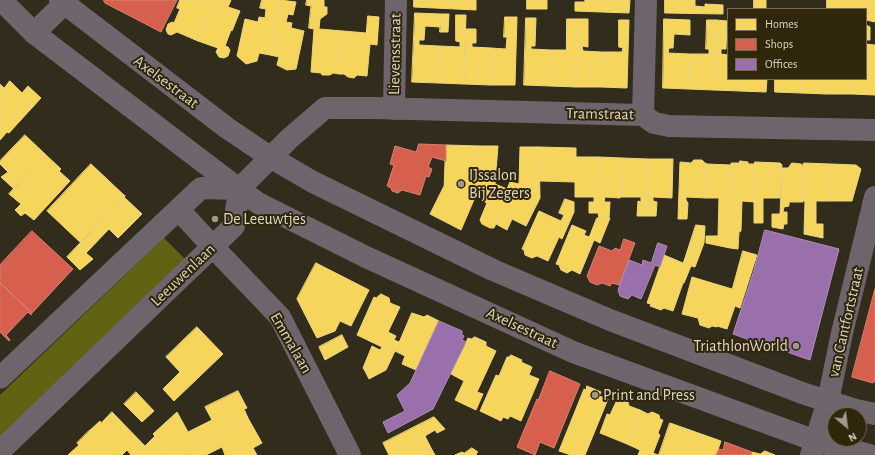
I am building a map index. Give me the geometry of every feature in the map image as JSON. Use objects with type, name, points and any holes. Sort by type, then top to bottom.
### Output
[{"type":"street","name":"Axelsestraat","points":[[1,0],[34,33],[238,189],[258,202],[366,257],[573,352],[813,448],[869,455]]},
{"type":"street","name":"Lievensstraat","points":[[394,109],[396,0]]},
{"type":"street","points":[[643,115],[646,0]]},
{"type":"street","name":"Axelsestraat","points":[[34,33],[64,1],[228,128],[270,157],[313,182],[493,270],[610,320],[805,394],[875,414]]},
{"type":"street","points":[[0,378],[201,188],[238,189],[290,138],[325,108],[394,109]]},
{"type":"street","name":"Tramstraat","points":[[394,109],[643,115],[654,123],[669,126],[875,130]]},
{"type":"street","name":"Leeuwenlaan","points":[[0,451],[234,226],[238,189]]},
{"type":"street","name":"van Cantfortstraat","points":[[828,401],[842,333],[875,197]]},
{"type":"street","name":"Emmalaan","points":[[179,210],[280,317],[350,455]]},
{"type":"street","points":[[813,448],[828,401]]},
{"type":"shaded area","points":[[164,238],[185,259],[0,438],[0,395]]},
{"type":"building: Homes","points":[[180,0],[214,0],[198,41],[177,32],[171,35],[168,34],[166,30],[168,24],[172,22],[174,23],[180,9],[177,8]]},
{"type":"building: Homes","points":[[214,0],[231,0],[228,7],[240,11],[225,46],[230,50],[228,56],[224,58],[219,57],[216,52],[218,48],[198,41]]},
{"type":"building: Homes","points":[[262,0],[280,0],[270,55],[259,53],[257,61],[246,64],[237,56],[245,19],[258,22],[259,17],[265,18],[266,9],[260,8]]},
{"type":"building: Homes","points":[[280,0],[296,2],[293,15],[288,14],[286,22],[292,23],[291,28],[304,31],[296,69],[287,70],[277,65],[279,57],[270,55]]},
{"type":"building: Homes","points":[[307,0],[312,0],[311,6],[306,5]]},
{"type":"building: Homes","points":[[312,0],[324,0],[324,7],[327,7],[327,14],[320,19],[319,29],[343,31],[339,74],[333,73],[330,75],[322,75],[321,73],[311,72],[314,29],[309,28]]},
{"type":"building: Homes","points":[[414,0],[476,0],[476,10],[414,7]]},
{"type":"building: Homes","points":[[527,0],[547,0],[547,9],[527,9]]},
{"type":"building: Homes","points":[[585,0],[630,0],[629,13],[575,11],[575,2],[585,2]]},
{"type":"building: Homes","points":[[665,0],[695,0],[695,6],[705,7],[705,4],[723,5],[723,14],[665,13]]},
{"type":"building: Homes","points":[[754,0],[766,0],[766,8],[754,8]]},
{"type":"building: Homes","points":[[827,0],[875,0],[875,22],[867,20],[867,8],[827,8]]},
{"type":"building: Homes","points":[[415,13],[441,14],[440,27],[425,26],[424,40],[419,40],[419,45],[439,46],[438,83],[412,82]]},
{"type":"building: Homes","points":[[441,14],[449,14],[448,32],[440,32]]},
{"type":"building: Homes","points":[[456,15],[466,15],[464,84],[438,83],[439,46],[460,47],[460,42],[456,41]]},
{"type":"building: Homes","points":[[368,16],[379,17],[377,45],[370,44],[367,76],[357,75],[354,78],[348,77],[344,74],[339,74],[343,31],[366,33]]},
{"type":"building: Homes","points":[[505,17],[517,17],[515,85],[490,85],[491,48],[506,49],[507,37],[504,37]]},
{"type":"building: Homes","points":[[526,18],[536,18],[535,46],[531,46],[531,49],[551,50],[550,86],[524,85]]},
{"type":"building: Homes","points":[[567,19],[578,19],[576,87],[550,86],[551,50],[566,50]]},
{"type":"building: Homes","points":[[578,19],[588,19],[588,47],[582,46],[583,51],[602,52],[601,87],[576,87]]},
{"type":"building: Homes","points":[[664,19],[690,20],[690,35],[674,34],[673,48],[669,48],[668,53],[690,54],[688,89],[663,88]]},
{"type":"building: Homes","points":[[619,20],[629,20],[627,88],[601,87],[602,52],[622,52],[623,48],[619,47]]},
{"type":"building: Homes","points":[[707,20],[716,20],[714,90],[688,89],[690,54],[709,54],[709,49],[706,49]]},
{"type":"building: Homes","points":[[716,20],[727,21],[726,49],[721,49],[721,54],[727,55],[727,80],[740,80],[740,91],[714,90]]},
{"type":"building: Homes","points":[[867,26],[870,27],[870,40],[867,40]]},
{"type":"building: Homes","points":[[466,29],[476,29],[476,43],[472,43],[472,47],[491,48],[490,85],[464,84]]},
{"type":"building: Homes","points":[[867,44],[875,45],[875,95],[852,94],[853,80],[867,80]]},
{"type":"building: Homes","points":[[740,80],[767,80],[766,92],[740,91]]},
{"type":"building: Homes","points":[[775,80],[801,80],[801,93],[775,92]]},
{"type":"building: Homes","points":[[801,80],[827,80],[826,94],[801,93]]},
{"type":"building: Homes","points":[[827,80],[853,80],[852,94],[826,94]]},
{"type":"building: Homes","points":[[10,81],[22,93],[28,86],[41,98],[9,133],[7,132],[0,140],[0,84],[4,88]]},
{"type":"building: Homes","points":[[25,135],[45,154],[14,189],[1,177],[8,172],[0,164],[0,161]]},
{"type":"building: Homes","points":[[446,145],[480,146],[479,188],[461,230],[430,214],[444,186]]},
{"type":"building: Homes","points":[[480,146],[498,146],[495,184],[507,189],[510,182],[519,184],[520,147],[539,147],[540,198],[526,226],[512,219],[507,230],[496,224],[494,228],[490,228],[482,224],[480,220],[487,203],[475,197],[479,188]]},
{"type":"building: Homes","points":[[539,147],[576,148],[576,157],[599,157],[598,213],[589,213],[589,202],[594,202],[594,197],[575,197],[575,182],[540,181]]},
{"type":"building: Homes","points":[[45,154],[61,169],[59,171],[70,181],[34,220],[25,213],[21,216],[15,210],[21,204],[9,194]]},
{"type":"building: Homes","points":[[599,157],[622,158],[621,197],[605,197],[604,202],[610,202],[609,218],[599,218],[598,213]]},
{"type":"building: Homes","points":[[622,158],[648,159],[646,216],[637,216],[638,201],[641,202],[641,197],[621,197]]},
{"type":"building: Homes","points":[[648,159],[673,159],[672,198],[653,197],[653,201],[657,202],[656,216],[646,216]]},
{"type":"building: Homes","points":[[694,160],[702,160],[707,164],[706,198],[686,197],[688,203],[687,219],[678,219],[680,162],[691,163]]},
{"type":"building: Homes","points":[[740,161],[748,162],[748,164],[755,164],[754,202],[742,201],[741,231],[739,232],[738,249],[730,248],[731,163],[739,163]]},
{"type":"building: Homes","points":[[755,162],[780,163],[782,165],[780,198],[763,198],[763,223],[754,223]]},
{"type":"building: Homes","points":[[792,163],[801,164],[804,166],[803,202],[789,202],[789,206],[784,207],[783,212],[787,212],[787,224],[784,224],[783,229],[772,227],[772,214],[780,214],[782,168],[788,168]]},
{"type":"building: Homes","points":[[804,163],[830,164],[829,201],[816,201],[816,224],[823,224],[823,238],[804,234]]},
{"type":"building: Homes","points":[[91,164],[125,196],[81,243],[47,211]]},
{"type":"building: Homes","points":[[707,164],[731,165],[730,248],[706,243],[706,236],[718,236],[719,198],[706,198]]},
{"type":"building: Homes","points":[[830,164],[856,165],[861,169],[852,201],[829,201]]},
{"type":"building: Homes","points":[[124,197],[142,214],[118,238],[109,229],[86,253],[93,259],[80,270],[67,257]]},
{"type":"building: Homes","points":[[565,199],[574,202],[574,212],[562,239],[559,237],[548,261],[537,256],[532,258],[525,255],[524,250],[522,249],[539,211],[561,221],[564,215],[559,213]]},
{"type":"building: Homes","points":[[597,218],[610,218],[600,243],[594,240],[580,274],[572,270],[567,273],[561,270],[559,265],[556,264],[572,225],[586,231],[584,235],[589,237]]},
{"type":"building: Homes","points":[[696,225],[705,226],[704,243],[695,267],[691,266],[683,283],[673,311],[664,308],[661,310],[650,306],[651,304],[647,303],[664,255],[683,263]]},
{"type":"building: Homes","points":[[743,251],[757,255],[740,308],[735,306],[727,329],[717,326],[712,326],[709,328],[700,325],[698,318],[682,314],[692,277],[732,289]]},
{"type":"building: Homes","points":[[316,263],[369,290],[351,326],[340,321],[335,331],[317,338],[297,299]]},
{"type":"building: Homes","points":[[381,294],[389,298],[390,303],[400,307],[388,332],[396,336],[384,360],[365,371],[363,368],[372,346],[380,350],[382,347],[357,335],[374,297],[376,298]]},
{"type":"building: Homes","points":[[412,313],[424,317],[427,315],[439,321],[416,370],[402,364],[405,356],[395,351],[386,370],[369,379],[365,371],[384,360],[394,340],[399,342]]},
{"type":"building: Homes","points":[[197,327],[223,354],[174,401],[163,389],[180,372],[166,357]]},
{"type":"building: Homes","points":[[342,335],[348,347],[325,360],[319,347]]},
{"type":"building: Homes","points":[[475,337],[486,342],[486,346],[496,351],[477,392],[483,394],[476,410],[455,400],[464,381],[451,374],[468,338],[471,339]]},
{"type":"building: Homes","points":[[511,355],[532,367],[529,375],[539,379],[521,421],[510,416],[508,419],[503,417],[501,421],[480,411],[496,375],[499,376],[507,357]]},
{"type":"building: Homes","points":[[587,386],[601,392],[599,396],[608,399],[585,455],[571,455],[559,451],[584,389],[586,390]]},
{"type":"building: Homes","points":[[238,391],[247,408],[244,409],[248,418],[174,455],[171,455],[154,437],[155,436],[153,434],[177,412],[188,432],[212,420],[205,407]]},
{"type":"building: Homes","points":[[136,392],[154,411],[142,422],[124,404]]},
{"type":"building: Homes","points":[[621,399],[628,402],[629,406],[640,410],[627,444],[600,433],[607,414],[610,415],[616,402]]},
{"type":"building: Homes","points":[[640,410],[648,414],[652,412],[659,415],[660,419],[663,420],[658,433],[660,435],[653,453],[658,455],[638,455],[640,450],[627,444]]},
{"type":"building: Homes","points":[[112,412],[145,446],[154,437],[171,455],[131,455],[127,450],[122,455],[112,455],[89,431],[100,421],[101,423]]},
{"type":"building: Homes","points":[[434,417],[445,429],[437,433],[435,430],[425,436],[431,448],[417,455],[389,455],[383,443]]},
{"type":"building: Homes","points":[[248,418],[262,443],[253,448],[257,455],[225,455],[222,447],[206,455],[174,455]]},
{"type":"building: Homes","points":[[670,423],[721,441],[716,455],[659,455]]},
{"type":"building: Homes","points":[[89,431],[112,455],[68,455],[79,445],[77,443]]},
{"type":"building: Homes","points":[[431,448],[435,455],[417,455]]},
{"type":"building: Homes","points":[[472,448],[478,452],[476,453],[477,454],[455,455],[462,452],[464,453]]},
{"type":"building: Homes","points":[[765,451],[775,455],[751,455],[752,452],[760,454]]},
{"type":"building: Shops","points":[[104,0],[177,0],[161,32],[105,3]]},
{"type":"building: Shops","points":[[419,144],[446,145],[446,161],[432,157],[428,167],[432,169],[429,177],[426,176],[420,195],[402,190],[398,193],[392,191],[391,188],[387,186],[394,165],[390,164],[395,146],[416,152]]},
{"type":"building: Shops","points":[[32,231],[73,269],[32,313],[0,283],[0,265]]},
{"type":"building: Shops","points":[[624,239],[635,243],[619,285],[612,283],[610,286],[602,283],[597,285],[590,282],[587,276],[599,246],[612,251],[615,248],[620,250]]},
{"type":"building: Shops","points":[[0,283],[32,313],[31,315],[28,312],[6,335],[10,340],[9,341],[0,332]]},
{"type":"building: Shops","points":[[875,289],[875,381],[873,383],[852,377]]},
{"type":"building: Shops","points":[[550,371],[580,384],[554,448],[540,442],[535,455],[517,447]]},
{"type":"building: Shops","points":[[725,442],[752,452],[751,455],[716,455],[719,449],[723,450]]},
{"type":"building: Offices","points":[[765,230],[839,249],[810,360],[761,343],[755,346],[750,344],[747,339],[733,334],[754,270]]},
{"type":"building: Offices","points":[[658,243],[667,246],[660,267],[655,265],[641,299],[632,295],[628,299],[620,296],[618,290],[629,260],[642,265],[643,260],[651,263]]},
{"type":"building: Offices","points":[[439,321],[462,331],[462,335],[464,336],[462,340],[466,342],[433,409],[388,433],[383,422],[405,411],[397,395],[410,383]]},
{"type":"place","name":"IJssalon Bij Zegers","points":[[461,184]]},
{"type":"place","name":"De Leeuwtjes","points":[[215,219]]},
{"type":"place","name":"TriathlonWorld","points":[[796,346]]},
{"type":"place","name":"Print and Press","points":[[595,395]]}]
